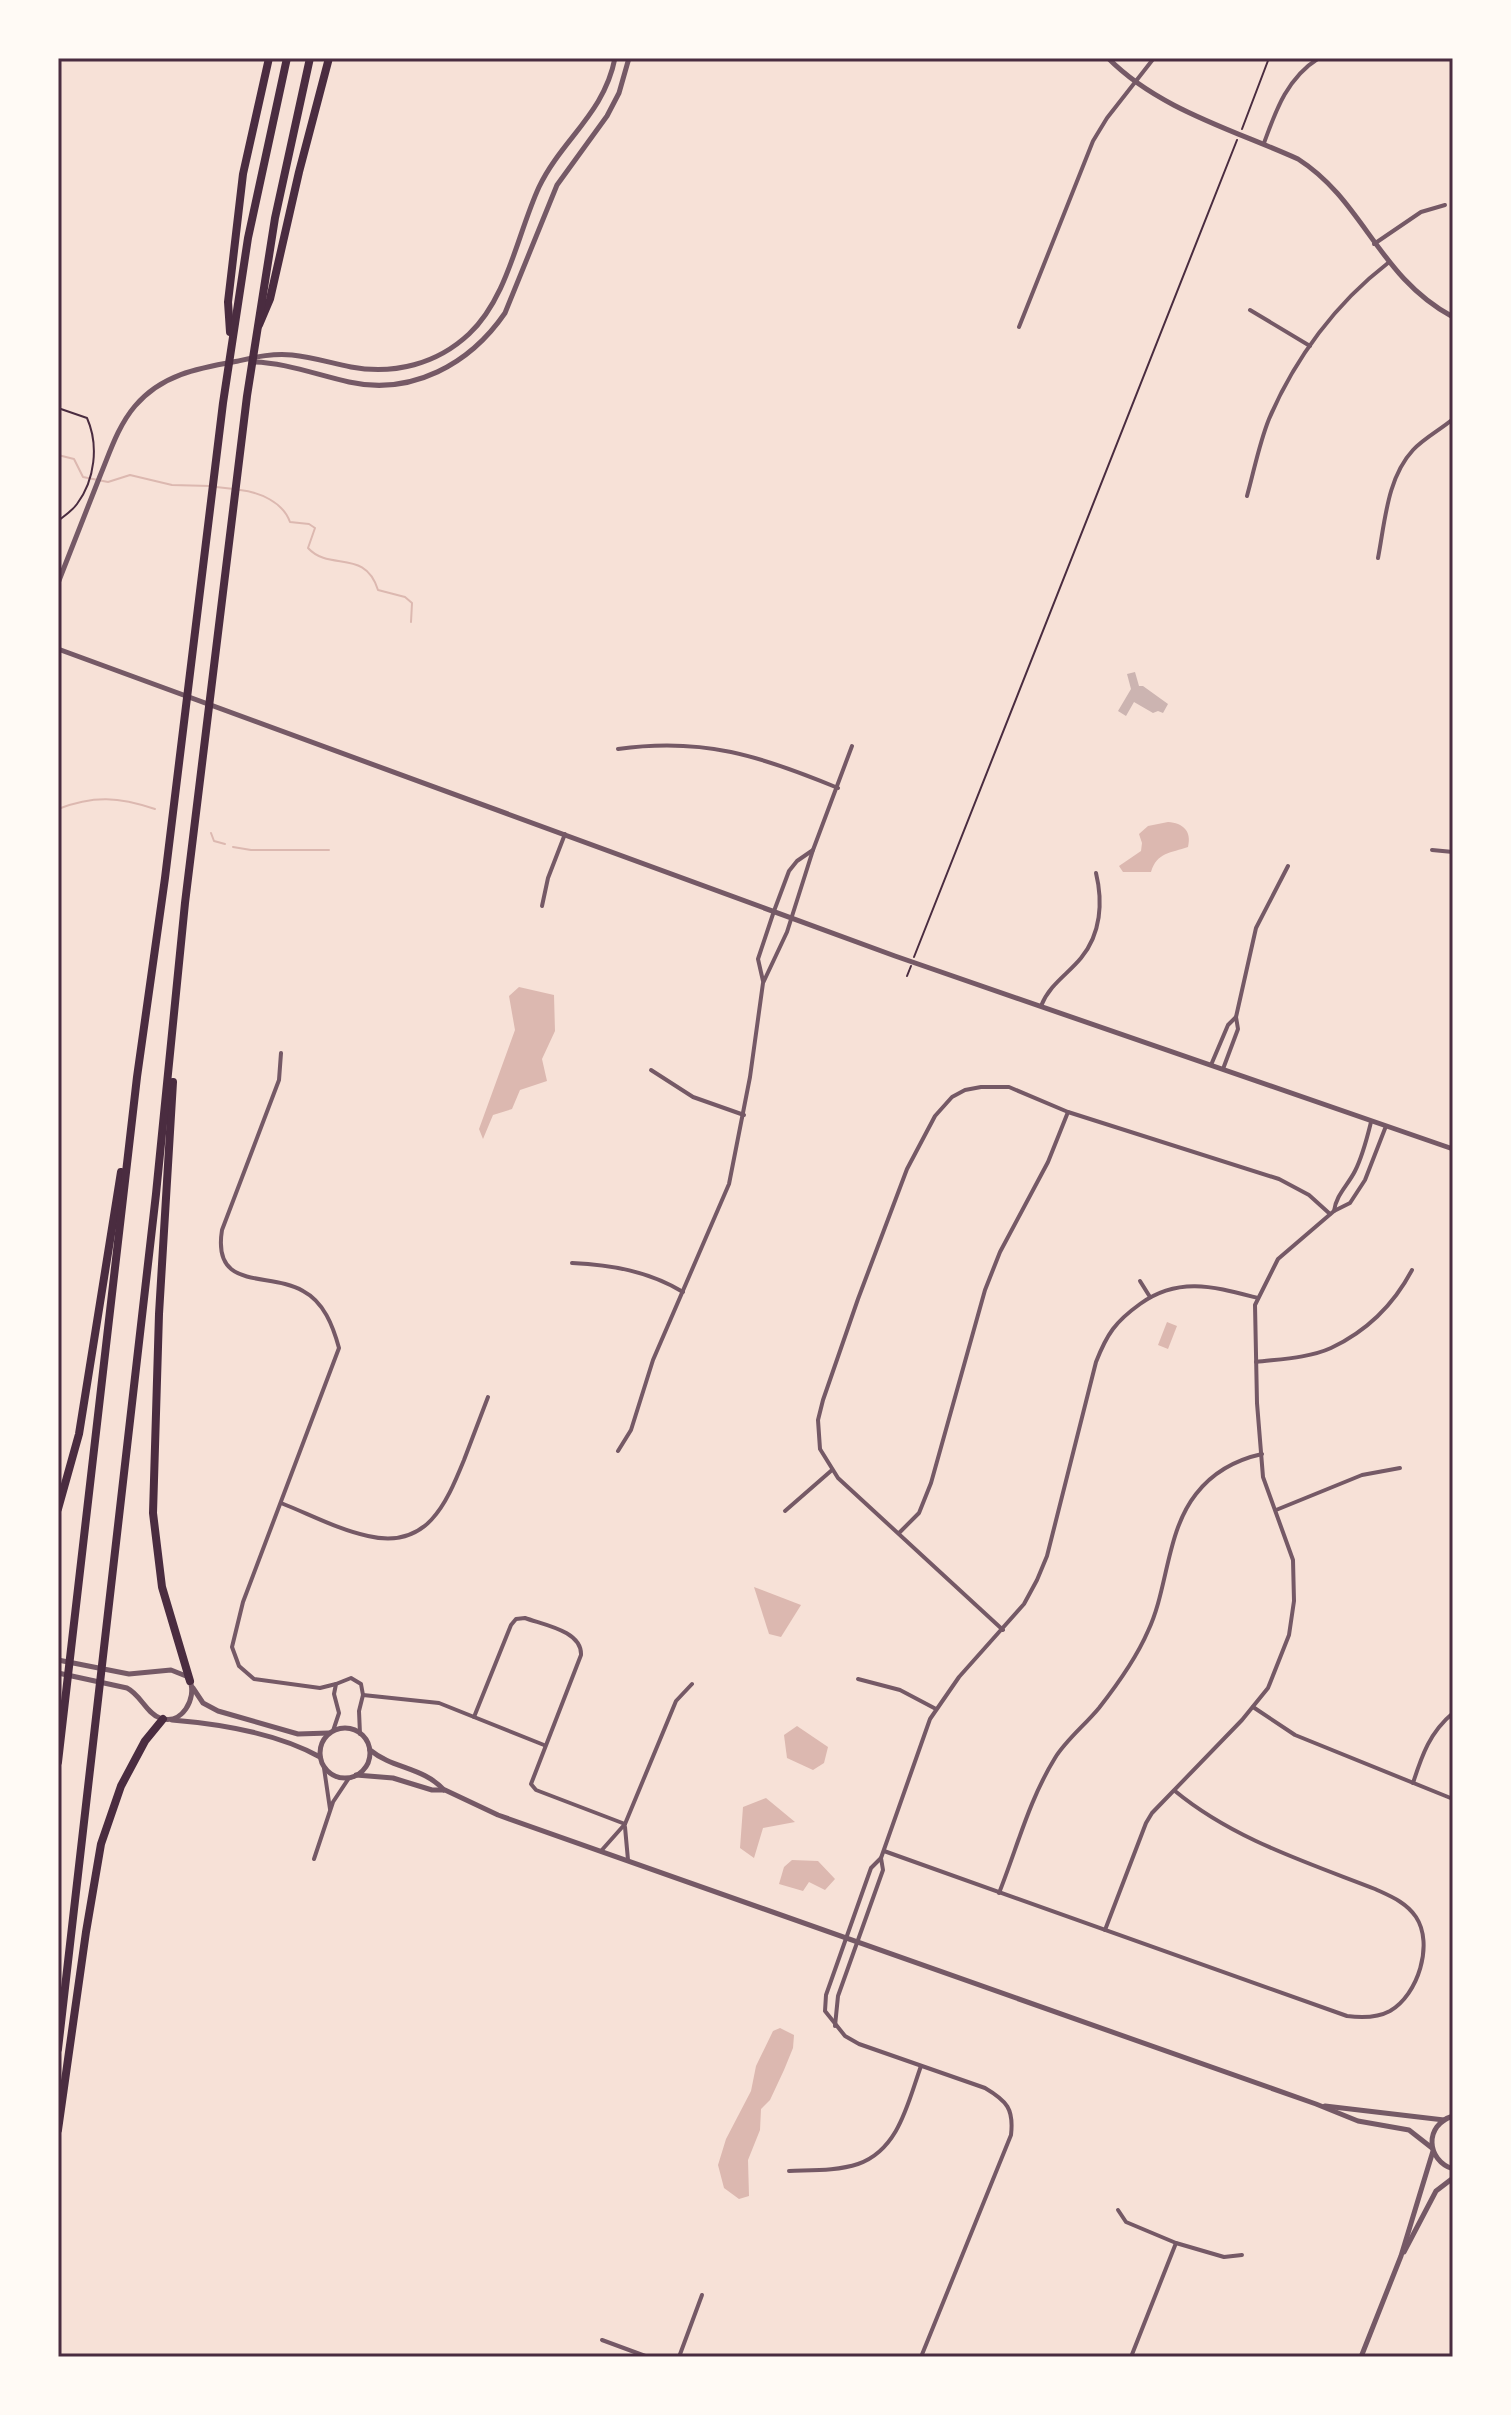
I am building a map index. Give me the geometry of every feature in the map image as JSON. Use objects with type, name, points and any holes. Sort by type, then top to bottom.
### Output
[{"type":"highway","points":[[232,341],[228,302],[237,218],[251,131],[269,58]]},
{"type":"highway","points":[[58,1762],[137,1077],[223,403],[254,210],[287,58]]},
{"type":"highway","points":[[58,2049],[232,511],[255,333],[275,218],[310,58]]},
{"type":"highway","points":[[255,333],[270,299],[329,58]]},
{"type":"highway","points":[[175,1017],[171,1141],[159,1314],[153,1513],[162,1587],[192,1684]]},
{"type":"highway","points":[[58,1509],[79,1434],[137,1077]]},
{"type":"highway","points":[[58,2130],[87,1919],[104,1835],[121,1786],[145,1741],[167,1719]]},
{"type":"street","points":[[58,583],[117,433],[143,397],[156,386],[178,374],[282,354],[378,370],[403,368],[427,361],[457,344],[484,318],[496,298],[547,172],[598,104],[607,87],[615,58]]},
{"type":"street","points":[[215,365],[266,363],[373,386],[424,378],[471,353],[492,332],[505,313],[557,185],[607,116],[619,93],[629,58]]},
{"type":"street","points":[[1108,58],[1135,83],[1196,115],[1264,143],[1318,171],[1335,188],[1388,263],[1423,298],[1453,317]]},
{"type":"street","points":[[1019,327],[1093,141],[1154,58]]},
{"type":"street","points":[[1264,143],[1284,94],[1297,76],[1319,58]]},
{"type":"street","points":[[1374,244],[1421,212],[1445,205]]},
{"type":"street","points":[[1247,496],[1270,416],[1311,346],[1347,297],[1388,263]]},
{"type":"street","points":[[1250,310],[1311,346]]},
{"type":"street","points":[[1378,558],[1400,468],[1420,444],[1453,419]]},
{"type":"street","points":[[58,649],[790,918],[1453,1149]]},
{"type":"street","points":[[618,749],[679,744],[746,753],[838,788]]},
{"type":"street","points":[[618,1451],[631,1430],[653,1360],[729,1184],[744,1115],[763,983],[787,932],[813,850],[852,746]]},
{"type":"street","points":[[542,906],[548,878],[565,834]]},
{"type":"street","points":[[763,983],[758,959],[789,871],[813,850]]},
{"type":"street","points":[[1432,850],[1453,852]]},
{"type":"street","points":[[1223,1069],[1238,1029],[1236,1017],[1256,928],[1288,866]]},
{"type":"street","points":[[1041,1006],[1050,987],[1083,956],[1090,943],[1101,911],[1096,873]]},
{"type":"street","points":[[1211,1065],[1228,1025],[1236,1017]]},
{"type":"street","points":[[281,1053],[279,1080],[222,1230],[220,1251],[226,1265],[239,1275],[307,1292],[325,1312],[339,1348],[243,1602],[236,1623],[233,1651],[242,1670],[254,1679],[320,1688],[334,1694]]},
{"type":"street","points":[[651,1070],[693,1097],[744,1115]]},
{"type":"street","points":[[1003,1630],[852,1492],[832,1470],[820,1449],[818,1420],[823,1400],[902,1182],[935,1116],[952,1097],[965,1090],[1009,1087],[1068,1112],[1279,1179],[1332,1212]]},
{"type":"street","points":[[899,1533],[919,1513],[931,1483],[985,1290],[1000,1252],[1048,1162],[1068,1112]]},
{"type":"street","points":[[1332,1212],[1363,1151],[1371,1121]]},
{"type":"street","points":[[1105,1930],[1146,1823],[1268,1688],[1289,1635],[1294,1601],[1293,1560],[1263,1477],[1255,1305],[1278,1259],[1332,1212],[1350,1203],[1365,1180],[1386,1126]]},
{"type":"street","points":[[572,1263],[607,1265],[642,1273],[683,1292]]},
{"type":"street","points":[[1256,1362],[1330,1349],[1352,1336],[1396,1298],[1412,1270]]},
{"type":"street","points":[[1140,1281],[1150,1297]]},
{"type":"street","points":[[921,2357],[1006,2149],[1013,2119],[1003,2099],[985,2088],[859,2044],[845,2036],[825,2011],[826,1995],[871,1868],[884,1851],[936,1709],[959,1677],[1024,1604],[1047,1556],[1096,1362],[1109,1331],[1150,1297],[1166,1289],[1217,1287],[1258,1298]]},
{"type":"street","points":[[281,1503],[371,1537],[400,1536],[420,1529],[435,1517],[448,1500],[488,1397]]},
{"type":"street","points":[[999,1893],[1033,1798],[1056,1756],[1099,1708],[1127,1669],[1149,1630],[1177,1534],[1194,1496],[1208,1480],[1237,1460],[1262,1454]]},
{"type":"street","points":[[1276,1510],[1354,1478],[1400,1468]]},
{"type":"street","points":[[785,1511],[832,1470]]},
{"type":"street","points":[[474,1717],[516,1619],[525,1618],[574,1637],[581,1645],[581,1655],[531,1780],[532,1785],[536,1790],[625,1824]]},
{"type":"street","points":[[58,1660],[129,1674],[171,1670],[182,1674],[203,1703],[218,1711],[298,1734],[350,1729],[360,1734]]},
{"type":"street","points":[[58,1673],[127,1688],[136,1693],[151,1712],[167,1719],[234,1729],[304,1748],[320,1757]]},
{"type":"street","points":[[320,1688],[345,1679],[356,1680],[361,1684],[363,1695],[359,1711],[360,1734],[369,1749],[386,1761],[424,1774],[445,1790],[498,1815],[1358,2121],[1409,2130],[1432,2150],[1441,2164],[1453,2169]]},
{"type":"street","points":[[858,1679],[900,1690],[936,1709]]},
{"type":"street","points":[[167,1719],[186,1709],[192,1684]]},
{"type":"street","points":[[330,1812],[320,1757],[322,1744],[332,1732],[339,1708],[334,1694],[336,1684]]},
{"type":"street","points":[[628,1860],[625,1824],[676,1701],[692,1684]]},
{"type":"street","points":[[363,1695],[430,1701],[545,1745]]},
{"type":"street","points":[[1253,1707],[1295,1735],[1453,1799]]},
{"type":"street","points":[[1413,1783],[1425,1748],[1441,1724],[1453,1713]]},
{"type":"street","points":[[314,1859],[337,1794],[364,1770],[369,1760],[369,1749]]},
{"type":"street","points":[[324,1768],[332,1775],[393,1778],[432,1790],[445,1790]]},
{"type":"street","points":[[884,1851],[1347,2016],[1361,2018],[1392,2010],[1408,1993],[1423,1954],[1424,1939],[1416,1917],[1408,1908],[1375,1889],[1239,1833],[1201,1811],[1175,1791]]},
{"type":"street","points":[[601,1851],[625,1824]]},
{"type":"street","points":[[835,2026],[838,1996],[883,1870],[881,1858]]},
{"type":"street","points":[[789,2171],[857,2164],[886,2147],[897,2130],[921,2066]]},
{"type":"street","points":[[1316,2104],[1449,2116]]},
{"type":"street","points":[[1361,2357],[1401,2256],[1432,2150],[1434,2131],[1449,2116]]},
{"type":"street","points":[[1401,2256],[1410,2246],[1436,2191],[1453,2178]]},
{"type":"street","points":[[1118,2210],[1126,2222],[1176,2243],[1224,2257],[1242,2255]]},
{"type":"street","points":[[1131,2357],[1176,2243]]},
{"type":"street","points":[[679,2357],[702,2295]]},
{"type":"street","points":[[602,2340],[648,2357]]},
{"type":"path","points":[[1241,130],[1269,58]]},
{"type":"path","points":[[907,976],[1237,140]]},
{"type":"path","points":[[58,408],[87,418],[95,461],[76,507],[58,521]]},
{"type":"shaded area","points":[[1168,822],[1185,829],[1189,836],[1188,847],[1161,857],[1151,872],[1123,872],[1119,866],[1141,851],[1139,834],[1148,826]]},
{"type":"shaded area","points":[[519,987],[554,995],[555,1031],[542,1059],[547,1081],[520,1090],[512,1109],[493,1115],[483,1139],[479,1129],[515,1030],[509,996]]},
{"type":"shaded area","points":[[1167,1322],[1177,1326],[1168,1349],[1158,1345]]},
{"type":"shaded area","points":[[754,1587],[801,1605],[781,1637],[769,1634]]},
{"type":"shaded area","points":[[797,1726],[828,1747],[824,1763],[813,1770],[787,1758],[784,1735]]},
{"type":"shaded area","points":[[766,1798],[795,1822],[763,1828],[754,1858],[740,1848],[743,1807]]},
{"type":"shaded area","points":[[792,1860],[818,1861],[835,1879],[825,1890],[809,1882],[803,1891],[779,1884],[784,1867]]},
{"type":"shaded area","points":[[780,2028],[794,2035],[793,2048],[770,2100],[761,2109],[760,2130],[748,2160],[749,2196],[739,2199],[724,2188],[718,2165],[726,2139],[751,2091],[756,2066],[773,2031]]},
{"type":"building","points":[[1135,672],[1139,686],[1168,704],[1163,713],[1153,713],[1134,702],[1126,716],[1118,711],[1131,689],[1127,674]]},
{"type":"waterway","points":[[58,455],[74,459],[83,477],[108,482],[130,475],[172,485],[210,486]]},
{"type":"waterway","points":[[216,487],[234,489]]},
{"type":"waterway","points":[[240,490],[270,499],[282,509],[290,522],[309,524],[315,528],[308,548],[317,555],[365,569],[378,590],[405,597],[412,603],[411,622]]},
{"type":"waterway","points":[[58,809],[83,801],[106,799],[155,809]]},
{"type":"waterway","points":[[211,833],[214,841],[225,844]]},
{"type":"waterway","points":[[233,847],[251,850],[329,850]]}]
